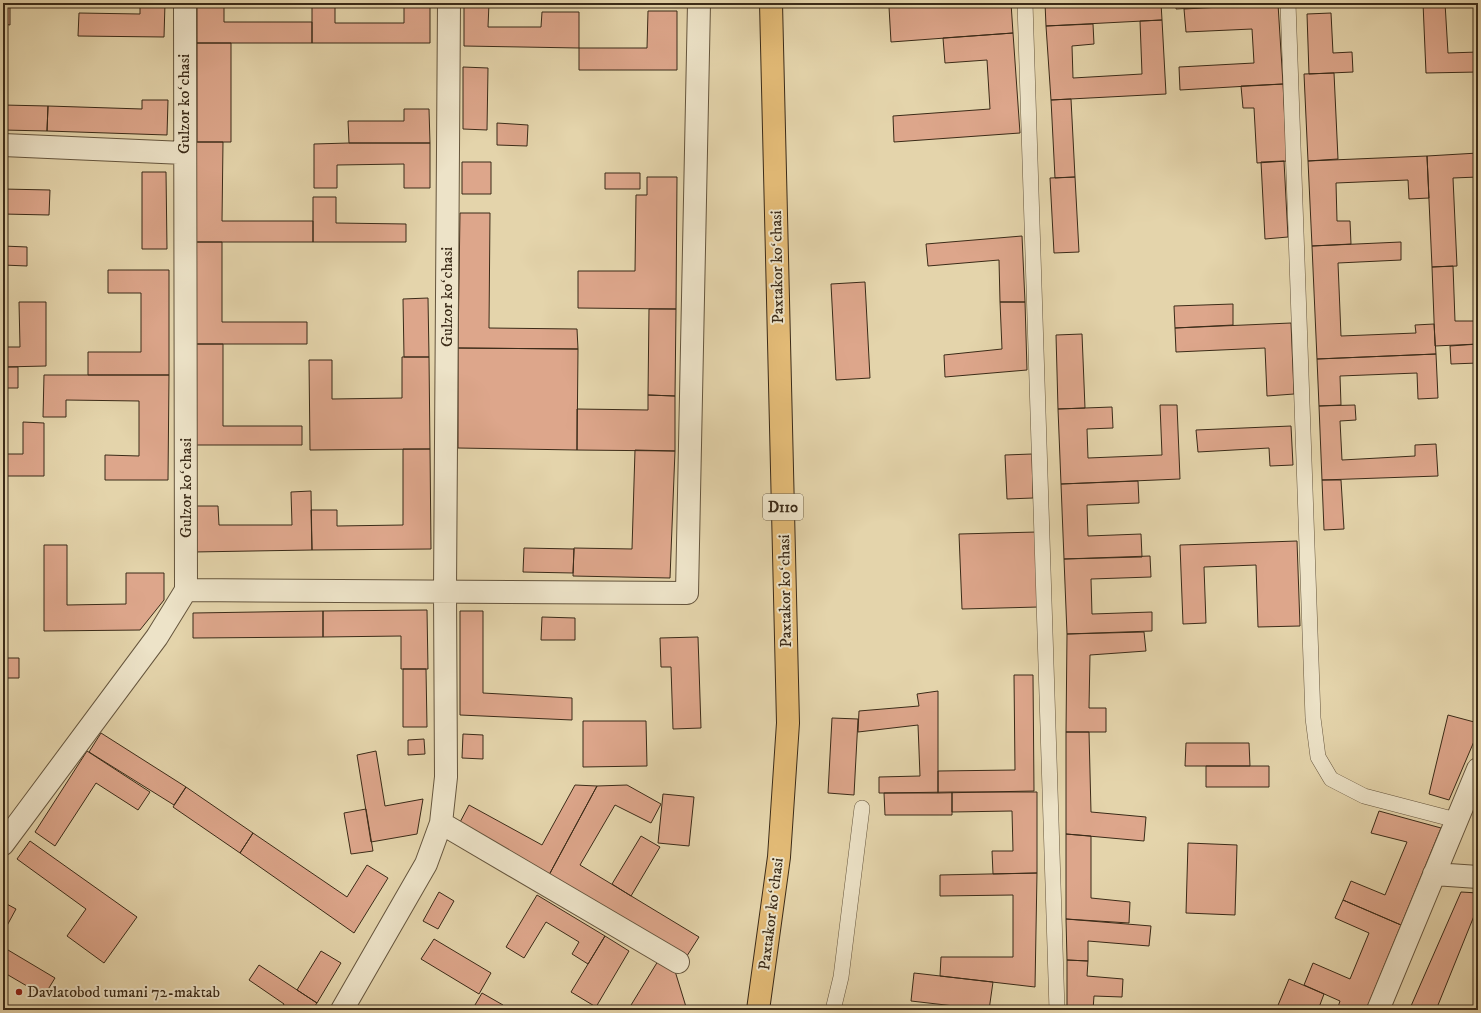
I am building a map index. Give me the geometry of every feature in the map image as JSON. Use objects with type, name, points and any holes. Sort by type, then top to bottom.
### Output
[{"type":"main road","name":"Paxtakor koʻchasi","points":[[758,1010],[778,857],[788,723],[771,3]]},
{"type":"street","name":"Gulzor koʻchasi","points":[[185,3],[184,152],[186,590]]},
{"type":"street","name":"Gulzor koʻchasi","points":[[342,1010],[426,864],[441,823],[446,777],[445,590],[449,3]]},
{"type":"street","points":[[3,844],[156,637],[186,590],[445,590],[687,593],[699,3]]},
{"type":"street","points":[[3,145],[184,152]]},
{"type":"street","points":[[1378,1010],[1478,769]]},
{"type":"street","points":[[441,823],[678,962]]},
{"type":"street","points":[[1434,874],[1478,877]]},
{"type":"lane","points":[[1025,3],[1057,1010]]},
{"type":"lane","points":[[1288,3],[1313,718],[1318,757],[1331,779],[1364,796],[1456,820]]},
{"type":"lane","points":[[833,1010],[841,977],[862,808]]},
{"type":"building","points":[[3,3],[10,3],[10,25],[3,24]]},
{"type":"building","points":[[140,3],[165,3],[164,37],[78,36],[79,13],[140,14]]},
{"type":"building","points":[[197,3],[224,3],[224,22],[312,22],[312,43],[197,43]]},
{"type":"building","points":[[312,3],[335,3],[335,23],[404,23],[404,3],[430,3],[430,43],[312,43]]},
{"type":"building","points":[[464,3],[489,3],[488,27],[541,27],[542,12],[579,12],[579,48],[464,46]]},
{"type":"building","points":[[954,3],[1011,3],[1013,33],[891,42],[889,7]]},
{"type":"building","points":[[1045,3],[1161,3],[1162,20],[1046,26]]},
{"type":"building","points":[[1176,3],[1282,3],[1176,9]]},
{"type":"building","points":[[1423,3],[1445,3],[1448,53],[1478,52],[1478,72],[1426,73]]},
{"type":"building","points":[[1278,4],[1283,84],[1180,90],[1179,67],[1254,63],[1252,29],[1186,32],[1184,9]]},
{"type":"building","points":[[648,11],[677,11],[677,70],[579,70],[579,48],[647,48]]},
{"type":"building","points":[[1331,13],[1333,53],[1352,52],[1353,72],[1309,74],[1307,14]]},
{"type":"building","points":[[1162,20],[1166,94],[1051,100],[1046,26],[1093,24],[1094,44],[1072,46],[1073,78],[1142,74],[1140,21]]},
{"type":"building","points":[[1013,33],[1020,133],[894,142],[893,116],[990,109],[987,60],[945,63],[943,38]]},
{"type":"building","points":[[197,43],[231,43],[231,142],[197,142]]},
{"type":"building","points":[[463,67],[488,68],[487,130],[463,129]]},
{"type":"building","points":[[1334,73],[1338,159],[1308,161],[1304,74]]},
{"type":"building","points":[[1283,84],[1287,161],[1257,163],[1254,108],[1243,108],[1241,86]]},
{"type":"building","points":[[1071,99],[1075,177],[1055,178],[1051,100]]},
{"type":"building","points":[[142,100],[168,100],[167,135],[47,131],[48,106],[142,109]]},
{"type":"building","points":[[3,105],[48,106],[47,131],[3,130]]},
{"type":"building","points":[[404,109],[429,109],[430,143],[349,143],[348,121],[404,121]]},
{"type":"building","points":[[497,123],[528,125],[527,146],[497,145]]},
{"type":"building","points":[[193,142],[223,142],[222,221],[313,221],[313,242],[193,242]]},
{"type":"building","points":[[430,143],[430,188],[404,188],[404,164],[337,165],[337,188],[314,188],[314,144]]},
{"type":"building","points":[[1478,153],[1478,177],[1453,178],[1457,266],[1432,267],[1427,156]]},
{"type":"building","points":[[1427,156],[1429,198],[1409,199],[1408,180],[1336,183],[1337,221],[1350,221],[1351,244],[1312,246],[1308,161]]},
{"type":"building","points":[[1284,161],[1288,237],[1265,239],[1261,162]]},
{"type":"building","points":[[462,162],[491,162],[491,194],[462,194]]},
{"type":"building","points":[[142,172],[166,172],[167,249],[142,249]]},
{"type":"building","points":[[605,173],[640,173],[640,189],[605,189]]},
{"type":"building","points":[[647,177],[677,177],[676,309],[578,308],[578,271],[635,271],[636,195],[647,195]]},
{"type":"building","points":[[1075,177],[1079,252],[1054,253],[1050,178]]},
{"type":"building","points":[[3,189],[50,190],[49,215],[3,214]]},
{"type":"building","points":[[313,197],[336,197],[336,223],[406,224],[406,242],[313,242]]},
{"type":"building","points":[[460,213],[490,213],[489,328],[577,329],[578,349],[458,348]]},
{"type":"building","points":[[1022,236],[1025,302],[1000,302],[999,260],[928,266],[926,244]]},
{"type":"building","points":[[193,242],[222,242],[222,322],[307,322],[307,344],[193,344]]},
{"type":"building","points":[[1401,242],[1401,260],[1338,263],[1341,336],[1416,333],[1415,325],[1434,324],[1436,354],[1317,359],[1312,246]]},
{"type":"building","points":[[3,246],[27,247],[27,266],[3,265]]},
{"type":"building","points":[[1453,266],[1455,321],[1478,321],[1478,344],[1435,346],[1432,267]]},
{"type":"building","points":[[108,270],[169,270],[169,375],[88,375],[88,352],[141,352],[141,293],[108,293]]},
{"type":"building","points":[[865,282],[870,378],[836,380],[831,284]]},
{"type":"building","points":[[428,298],[429,357],[404,357],[403,299]]},
{"type":"building","points":[[19,302],[46,302],[46,366],[3,367],[3,347],[20,347]]},
{"type":"building","points":[[1000,302],[1025,302],[1027,370],[945,377],[944,355],[1002,349]]},
{"type":"building","points":[[1233,304],[1233,325],[1175,328],[1174,306]]},
{"type":"building","points":[[649,309],[676,309],[675,396],[648,395]]},
{"type":"building","points":[[1291,323],[1294,394],[1267,396],[1265,348],[1176,352],[1175,328]]},
{"type":"building","points":[[1082,334],[1085,408],[1058,409],[1056,335]]},
{"type":"building","points":[[193,344],[223,344],[223,426],[302,426],[302,445],[193,445]]},
{"type":"building","points":[[1478,344],[1478,363],[1451,364],[1450,346]]},
{"type":"building","points":[[458,348],[578,349],[577,450],[458,448]]},
{"type":"building","points":[[1436,354],[1438,398],[1418,399],[1417,373],[1340,376],[1341,405],[1319,406],[1317,359]]},
{"type":"building","points":[[402,357],[429,357],[430,449],[310,450],[309,360],[332,360],[332,399],[402,398]]},
{"type":"building","points":[[3,367],[18,367],[18,388],[3,388]]},
{"type":"building","points":[[44,375],[169,375],[168,480],[105,480],[105,455],[139,456],[139,401],[66,400],[66,417],[43,417]]},
{"type":"building","points":[[648,395],[675,396],[675,451],[577,450],[577,409],[648,410]]},
{"type":"building","points":[[1160,405],[1177,405],[1180,479],[1061,484],[1058,409],[1112,407],[1113,428],[1087,429],[1088,458],[1162,455]]},
{"type":"building","points":[[1355,405],[1356,420],[1340,421],[1342,460],[1415,456],[1415,445],[1436,444],[1438,476],[1322,480],[1319,406]]},
{"type":"building","points":[[23,422],[44,423],[44,476],[3,476],[3,454],[23,454]]},
{"type":"building","points":[[1291,426],[1293,465],[1270,466],[1269,448],[1198,452],[1196,430]]},
{"type":"building","points":[[403,449],[430,449],[431,549],[312,550],[311,510],[337,510],[337,526],[403,525]]},
{"type":"building","points":[[635,450],[675,451],[670,578],[573,576],[574,548],[632,549]]},
{"type":"building","points":[[1032,454],[1033,498],[1007,499],[1005,455]]},
{"type":"building","points":[[1322,480],[1341,480],[1344,529],[1324,530]]},
{"type":"building","points":[[1138,481],[1139,503],[1087,505],[1088,536],[1141,534],[1142,557],[1064,559],[1061,484]]},
{"type":"building","points":[[311,491],[312,550],[193,552],[193,506],[218,506],[219,525],[292,525],[291,492]]},
{"type":"building","points":[[1037,532],[1039,607],[962,609],[959,534]]},
{"type":"building","points":[[1297,541],[1300,626],[1258,627],[1256,565],[1204,567],[1206,623],[1183,624],[1180,545]]},
{"type":"building","points":[[44,545],[67,545],[67,605],[126,604],[126,573],[164,573],[164,600],[140,630],[44,631]]},
{"type":"building","points":[[524,548],[574,549],[573,573],[523,572]]},
{"type":"building","points":[[1150,556],[1151,577],[1091,579],[1092,614],[1152,612],[1152,631],[1067,634],[1064,559]]},
{"type":"building","points":[[427,610],[428,669],[401,669],[401,636],[323,637],[323,611]]},
{"type":"building","points":[[323,611],[323,637],[193,638],[193,613]]},
{"type":"building","points":[[460,611],[483,611],[483,693],[572,698],[572,720],[460,715]]},
{"type":"building","points":[[542,617],[575,618],[575,640],[541,640]]},
{"type":"building","points":[[1144,632],[1146,651],[1090,655],[1089,708],[1106,708],[1106,732],[1066,732],[1067,634]]},
{"type":"building","points":[[698,637],[701,728],[673,729],[671,667],[661,667],[660,638]]},
{"type":"building","points":[[3,658],[19,658],[19,678],[3,678]]},
{"type":"building","points":[[403,669],[426,669],[427,727],[403,727]]},
{"type":"building","points":[[1014,675],[1033,675],[1034,791],[938,793],[938,771],[1015,770]]},
{"type":"building","points":[[938,691],[938,793],[879,793],[879,777],[920,776],[918,725],[858,732],[859,711],[919,706],[917,694]]},
{"type":"building","points":[[1448,715],[1478,723],[1478,732],[1449,800],[1429,794]]},
{"type":"building","points":[[832,718],[858,719],[854,795],[828,793]]},
{"type":"building","points":[[583,721],[646,721],[647,766],[583,767]]},
{"type":"building","points":[[1066,732],[1089,732],[1091,812],[1146,817],[1144,841],[1066,834]]},
{"type":"building","points":[[101,733],[186,787],[174,805],[89,752]]},
{"type":"building","points":[[463,734],[483,735],[483,759],[462,758]]},
{"type":"building","points":[[424,739],[425,754],[408,755],[408,740]]},
{"type":"building","points":[[1186,743],[1249,743],[1250,766],[1185,766]]},
{"type":"building","points":[[87,751],[150,792],[138,810],[96,783],[55,846],[35,832]]},
{"type":"building","points":[[376,751],[385,806],[423,799],[417,834],[371,842],[357,755]]},
{"type":"building","points":[[1206,766],[1269,766],[1269,787],[1206,787]]},
{"type":"building","points":[[575,785],[597,786],[549,875],[458,826],[469,805],[542,845]]},
{"type":"building","points":[[627,785],[661,804],[651,823],[615,805],[580,865],[699,937],[685,959],[549,875],[597,786]]},
{"type":"building","points":[[186,787],[253,833],[240,853],[173,807]]},
{"type":"building","points":[[952,792],[952,815],[885,815],[884,793]]},
{"type":"building","points":[[952,792],[1037,792],[1037,873],[993,874],[992,851],[1013,851],[1012,811],[952,812]]},
{"type":"building","points":[[663,794],[694,797],[689,846],[658,843]]},
{"type":"building","points":[[366,809],[373,851],[351,854],[344,813]]},
{"type":"building","points":[[1379,811],[1441,828],[1401,925],[1343,900],[1351,881],[1385,895],[1407,842],[1371,833]]},
{"type":"building","points":[[253,833],[347,897],[367,865],[388,878],[354,933],[240,853]]},
{"type":"building","points":[[1066,834],[1091,836],[1091,898],[1130,902],[1129,923],[1066,919]]},
{"type":"building","points":[[641,836],[660,847],[631,896],[612,884]]},
{"type":"building","points":[[30,841],[137,917],[104,963],[67,936],[86,909],[17,859]]},
{"type":"building","points":[[1188,843],[1237,845],[1235,915],[1186,913]]},
{"type":"building","points":[[1037,873],[1035,987],[940,976],[941,957],[1013,957],[1013,895],[940,896],[940,875]]},
{"type":"building","points":[[439,892],[454,901],[438,929],[423,921]]},
{"type":"building","points":[[1461,892],[1478,893],[1478,918],[1474,916],[1436,1010],[1422,1010],[1411,1006]]},
{"type":"building","points":[[537,895],[605,936],[588,964],[572,954],[579,942],[546,922],[524,958],[506,947]]},
{"type":"building","points":[[1343,900],[1401,925],[1366,1010],[1344,1010],[1338,1007],[1340,1001],[1304,985],[1313,963],[1350,979],[1369,933],[1335,918]]},
{"type":"building","points":[[3,902],[16,909],[3,933]]},
{"type":"building","points":[[1066,919],[1151,926],[1149,946],[1088,941],[1088,961],[1067,960]]},
{"type":"building","points":[[605,936],[629,951],[596,1007],[571,992]]},
{"type":"building","points":[[434,939],[491,973],[479,994],[421,959]]},
{"type":"building","points":[[3,947],[55,978],[44,996],[3,972]]},
{"type":"building","points":[[321,951],[341,963],[317,1003],[297,990]]},
{"type":"building","points":[[1067,960],[1088,961],[1087,976],[1123,979],[1122,997],[1094,996],[1093,1010],[1067,1010]]},
{"type":"building","points":[[658,961],[675,971],[687,1010],[628,1010]]},
{"type":"building","points":[[259,965],[317,1003],[312,1010],[281,1010],[284,1004],[249,980]]},
{"type":"building","points":[[914,973],[993,982],[989,1010],[911,1001]]},
{"type":"building","points":[[1289,979],[1324,994],[1318,1010],[1276,1010]]},
{"type":"building","points":[[482,993],[503,1005],[500,1010],[472,1010]]},
{"type":"place","name":"Davlatobod tumani 72-maktab","points":[[19,992]]}]
